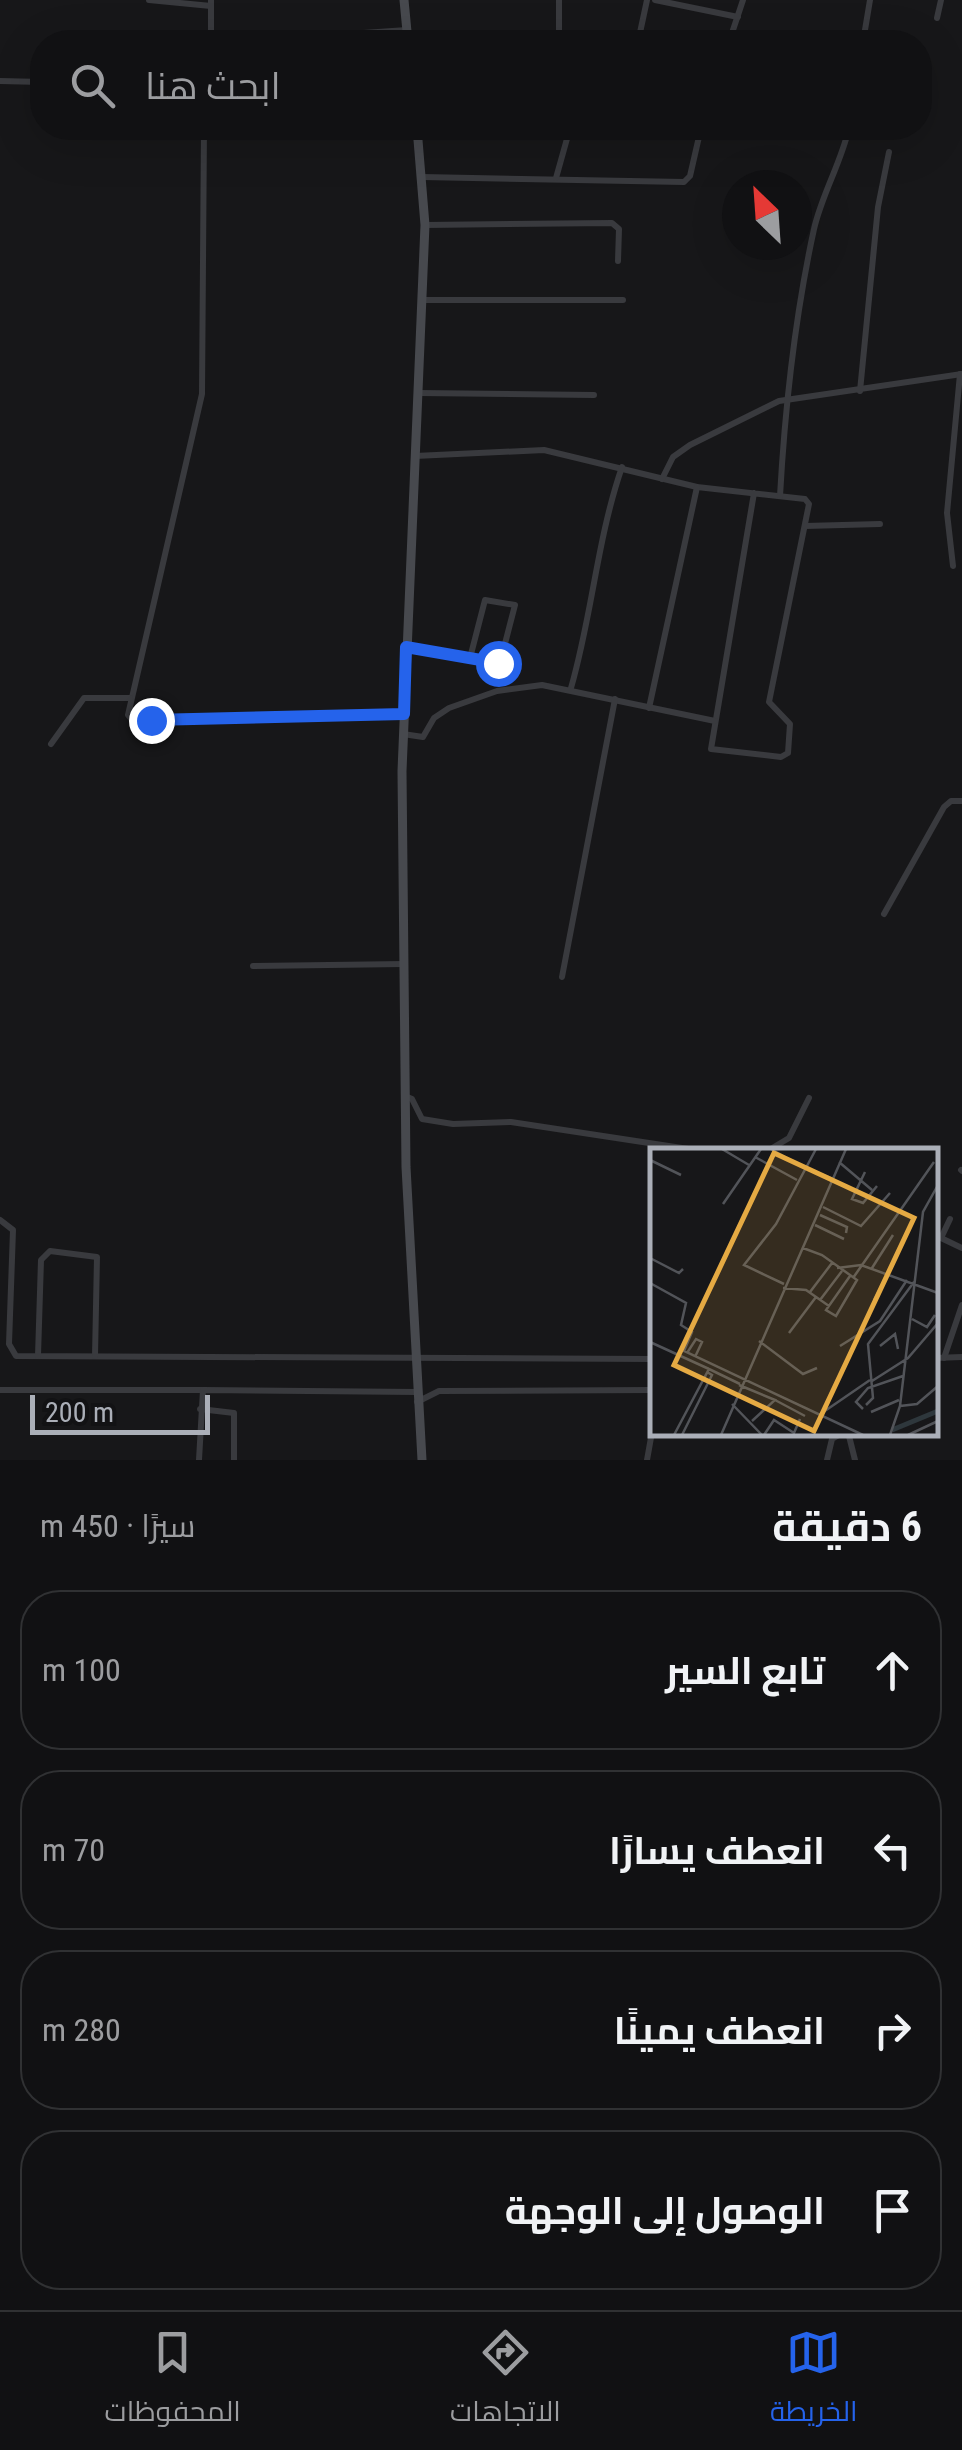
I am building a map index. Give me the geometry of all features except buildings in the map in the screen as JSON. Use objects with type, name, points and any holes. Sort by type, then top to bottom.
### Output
[{"type":"street","points":[[149,0],[211,3],[211,30]]},
{"type":"street","points":[[404,0],[407,30]]},
{"type":"street","points":[[559,0],[559,30]]},
{"type":"street","points":[[641,30],[647,0]]},
{"type":"street","points":[[655,0],[738,18]]},
{"type":"street","points":[[734,30],[743,0]]},
{"type":"street","points":[[865,30],[870,0]]},
{"type":"street","points":[[937,18],[940,0]]},
{"type":"street","points":[[0,80],[30,81]]},
{"type":"street","points":[[204,140],[202,394],[127,712],[132,720],[404,714]]},
{"type":"street","points":[[418,140],[424,226],[403,734],[405,1096],[414,1356],[422,1460]]},
{"type":"street","points":[[556,178],[567,140]]},
{"type":"street","points":[[422,178],[684,182],[690,176],[698,140]]},
{"type":"street","points":[[780,496],[793,350],[815,227],[845,140]]},
{"type":"street","points":[[860,391],[878,207],[889,152]]},
{"type":"street","points":[[424,226],[612,223],[618,229],[618,260]]},
{"type":"street","points":[[422,300],[623,300]]},
{"type":"street","points":[[662,479],[674,457],[690,445],[790,398],[961,374],[947,513],[953,566]]},
{"type":"street","points":[[418,393],[594,395]]},
{"type":"street","points":[[415,456],[544,450],[697,488],[754,493],[780,496],[808,502],[769,702],[790,724],[788,753],[781,757],[744,756],[711,749],[754,493]]},
{"type":"street","points":[[571,688],[589,626],[599,558],[622,468]]},
{"type":"street","points":[[649,708],[697,488]]},
{"type":"street","points":[[805,526],[880,524]]},
{"type":"street","points":[[406,647],[470,658],[502,662],[515,605],[485,600],[470,658]]},
{"type":"street","points":[[403,734],[423,737],[444,710],[496,690],[571,688],[715,721]]},
{"type":"street","points":[[51,744],[84,698],[130,698]]},
{"type":"street","points":[[562,977],[615,700]]},
{"type":"street","points":[[884,914],[944,807],[962,802]]},
{"type":"street","points":[[253,966],[404,964]]},
{"type":"street","points":[[405,1096],[412,1099],[422,1119],[436,1124],[512,1122],[682,1148]]},
{"type":"street","points":[[772,1148],[789,1138],[809,1098]]},
{"type":"street","points":[[950,1219],[941,1238],[962,1248]]},
{"type":"street","points":[[0,1220],[13,1230],[10,1350],[16,1356],[650,1359]]},
{"type":"street","points":[[38,1356],[41,1260],[50,1251],[92,1254],[98,1260],[95,1356]]},
{"type":"street","points":[[944,1358],[962,1305]]},
{"type":"street","points":[[937,1358],[962,1358]]},
{"type":"street","points":[[0,1390],[204,1390],[417,1397],[454,1390],[650,1390]]},
{"type":"street","points":[[199,1460],[204,1390]]},
{"type":"street","points":[[200,1409],[234,1413],[234,1460]]},
{"type":"street","points":[[647,1460],[651,1435]]},
{"type":"street","points":[[827,1460],[832,1439],[840,1435]]},
{"type":"street","points":[[847,1435],[855,1460]]},
{"type":"route","points":[[151,720],[404,714],[406,647],[498,663]]}]
